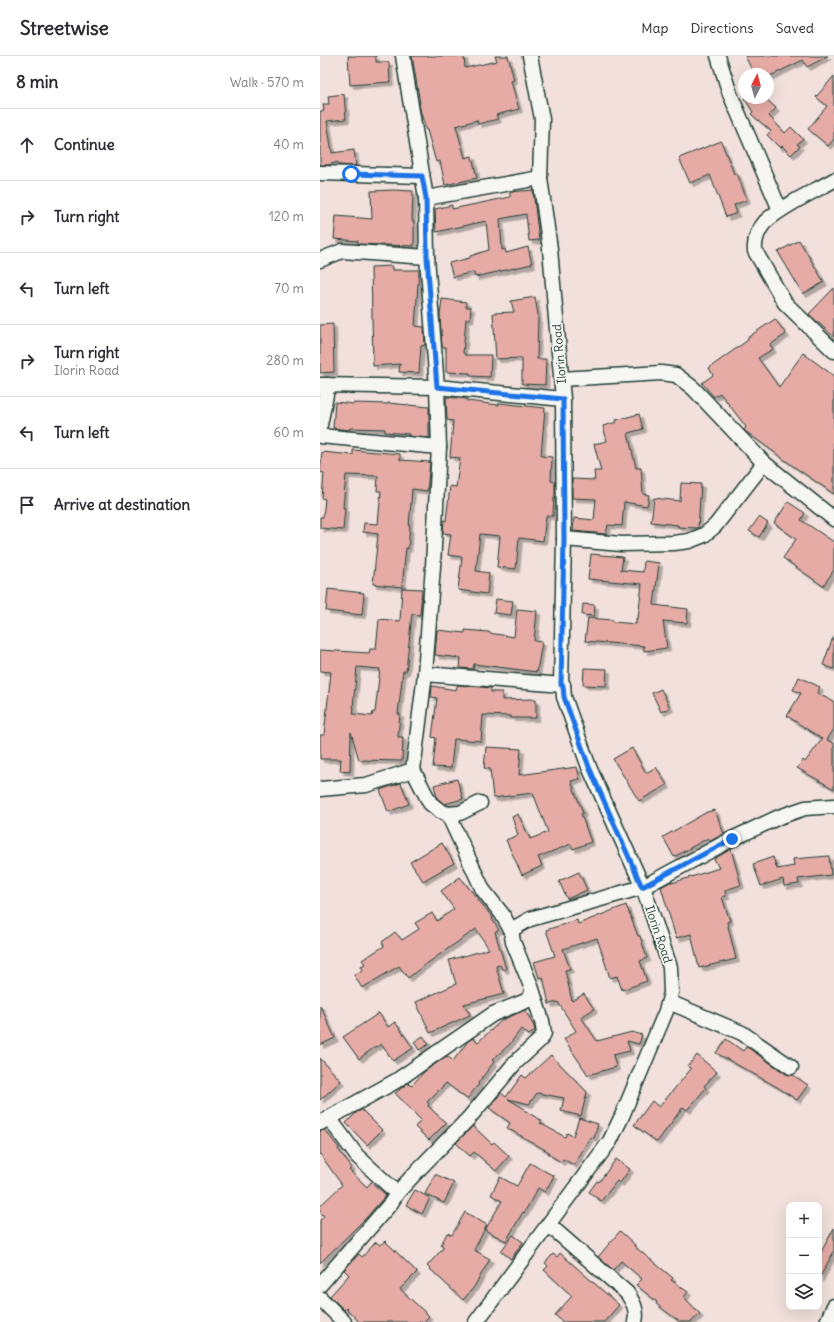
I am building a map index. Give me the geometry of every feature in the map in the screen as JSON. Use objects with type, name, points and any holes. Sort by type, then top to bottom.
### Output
[{"type":"street","points":[[403,56],[426,198],[427,257],[437,387],[439,447],[434,551],[425,674],[413,770],[430,803],[440,811],[448,814],[460,813],[480,803]]},
{"type":"street","name":"Ilorin Road","points":[[476,1322],[610,1141],[666,1011],[671,993],[670,967],[642,887],[589,767],[564,697],[563,686],[561,685],[564,539],[563,399],[551,256],[540,178],[542,119],[530,56]]},
{"type":"street","points":[[718,56],[730,94],[780,210]]},
{"type":"street","points":[[320,173],[422,176]]},
{"type":"street","points":[[426,198],[540,178]]},
{"type":"street","points":[[834,180],[780,210],[765,223],[757,235],[755,243],[755,251],[785,303],[834,351]]},
{"type":"street","points":[[320,260],[342,251],[427,257]]},
{"type":"street","points":[[561,379],[661,373],[676,375],[693,388],[764,462],[834,519]]},
{"type":"street","points":[[320,425],[326,395],[323,385],[437,387],[563,399]]},
{"type":"street","points":[[320,436],[439,447]]},
{"type":"street","points":[[564,539],[621,544],[674,543],[689,541],[704,535],[715,526],[764,462]]},
{"type":"street","points":[[425,674],[563,686]]},
{"type":"street","points":[[320,789],[366,785],[413,770]]},
{"type":"street","points":[[511,930],[530,919],[642,887],[732,839],[805,808],[834,806]]},
{"type":"street","points":[[320,1285],[391,1203],[397,1193],[468,1119],[515,1063],[541,1039],[544,1033],[542,1020],[513,942],[511,930],[502,914],[483,890],[448,814]]},
{"type":"street","points":[[397,1193],[357,1156],[324,1120],[396,1081],[493,1014],[526,1001],[533,993]]},
{"type":"street","points":[[669,1002],[742,1033],[791,1067]]},
{"type":"street","points":[[549,1225],[627,1293],[635,1306],[637,1316],[635,1322]]},
{"type":"street","points":[[320,1298],[344,1322]]},
{"type":"street","points":[[827,1322],[834,1306]]},
{"type":"building","points":[[348,56],[376,56],[376,62],[389,62],[390,82],[350,85]]},
{"type":"building","points":[[412,56],[464,56],[465,68],[497,61],[495,56],[508,56],[514,80],[511,81],[519,109],[496,115],[498,119],[478,124],[477,120],[456,126],[465,158],[472,156],[477,178],[445,185],[440,161],[436,162],[421,113]]},
{"type":"building","points":[[745,56],[828,56],[807,67],[803,60],[774,74],[774,68],[751,68]]},
{"type":"building","points":[[834,76],[834,139],[828,146],[808,129],[827,106],[816,97]]},
{"type":"building","points":[[344,94],[346,119],[327,121],[332,153],[354,150],[356,166],[339,165],[338,162],[328,165],[320,165],[320,111],[324,111],[323,104],[329,104],[328,96]]},
{"type":"building","points":[[748,104],[772,104],[776,108],[769,116],[785,133],[791,127],[803,139],[797,144],[800,146],[791,155],[782,146],[780,148],[767,135],[771,131],[751,114],[753,112]]},
{"type":"building","points":[[721,141],[734,174],[737,173],[747,200],[734,205],[737,213],[726,217],[710,175],[690,183],[679,158]]},
{"type":"building","points":[[533,190],[539,240],[529,241],[526,214],[500,219],[502,250],[505,249],[506,253],[528,247],[532,264],[475,277],[474,272],[453,277],[449,263],[470,258],[470,256],[489,250],[486,221],[436,232],[435,209],[452,205],[452,209],[510,197],[510,192]]},
{"type":"building","points":[[371,191],[413,191],[412,221],[414,221],[414,246],[358,244],[358,241],[334,239],[336,216],[372,219]]},
{"type":"building","points":[[799,240],[824,282],[803,294],[778,252]]},
{"type":"building","points":[[392,266],[392,270],[419,270],[415,326],[424,327],[425,345],[421,346],[419,373],[399,372],[400,364],[373,366],[371,267]]},
{"type":"building","points":[[834,288],[834,337],[809,314]]},
{"type":"building","points":[[535,297],[538,315],[537,359],[546,359],[545,385],[522,384],[522,358],[496,359],[493,313],[514,312],[511,301]]},
{"type":"building","points":[[442,299],[466,302],[466,307],[471,307],[470,319],[466,319],[463,353],[465,355],[491,355],[490,377],[470,376],[470,373],[446,372],[446,347],[442,347],[440,316]]},
{"type":"building","points":[[775,319],[786,334],[770,345],[773,349],[758,358],[779,387],[803,353],[834,376],[834,494],[745,431],[744,430],[746,427],[720,393],[714,397],[702,383],[713,375],[709,368],[748,340],[747,338]]},
{"type":"building","points":[[333,324],[334,372],[320,373],[320,325]]},
{"type":"building","points":[[446,397],[499,405],[499,403],[545,408],[541,456],[552,457],[551,481],[555,482],[553,516],[546,516],[543,541],[519,538],[516,569],[497,567],[500,536],[480,534],[476,571],[489,573],[487,594],[458,590],[462,557],[448,555],[451,534],[443,533],[450,486],[456,487],[460,458],[450,457],[453,421],[447,420]]},
{"type":"building","points":[[335,402],[354,404],[388,403],[429,407],[429,438],[408,436],[409,434],[385,432],[385,429],[350,428],[349,430],[333,428]]},
{"type":"building","points":[[639,414],[643,429],[628,433],[636,468],[641,468],[643,494],[649,495],[647,506],[624,502],[622,526],[608,525],[606,534],[573,531],[574,518],[594,520],[596,499],[572,498],[572,479],[595,480],[594,471],[601,471],[594,444],[607,441],[603,426],[617,422],[616,420]]},
{"type":"building","points":[[353,450],[400,454],[400,460],[430,462],[427,491],[412,489],[408,549],[406,548],[402,587],[373,584],[378,534],[363,532],[364,523],[378,524],[381,491],[377,491],[378,476],[346,475],[343,530],[320,528],[320,517],[323,517],[325,499],[322,498],[324,473],[320,472],[322,452],[353,455]]},
{"type":"building","points":[[681,483],[701,484],[698,528],[678,527],[678,525],[651,522],[654,498],[680,501]]},
{"type":"building","points":[[788,502],[805,513],[801,520],[834,542],[834,570],[823,586],[783,558],[796,539],[774,523]]},
{"type":"building","points":[[759,517],[768,523],[759,537],[749,531]]},
{"type":"building","points":[[591,554],[623,557],[621,570],[643,572],[644,561],[659,563],[654,605],[688,609],[687,623],[663,621],[667,648],[644,651],[644,646],[585,641],[588,618],[636,624],[642,584],[588,579]]},
{"type":"building","points":[[402,588],[422,589],[420,615],[412,614],[406,671],[403,671],[398,714],[400,714],[398,737],[403,737],[402,761],[359,760],[351,732],[350,772],[340,771],[341,759],[320,759],[320,735],[324,735],[331,672],[320,671],[320,650],[369,653],[370,649],[376,649],[379,619],[400,621]],"holes":[[[357,667],[380,669],[375,712],[373,712],[372,716],[353,714]]]},
{"type":"building","points":[[328,589],[364,593],[362,615],[326,611]]},
{"type":"building","points":[[496,599],[513,601],[511,615],[494,613]]},
{"type":"building","points":[[583,604],[595,605],[594,616],[582,615]]},
{"type":"building","points":[[517,609],[537,611],[534,641],[542,642],[537,672],[474,664],[473,669],[460,668],[461,658],[435,655],[437,630],[465,633],[465,630],[489,632],[514,637]]},
{"type":"building","points":[[834,637],[834,669],[823,665]]},
{"type":"building","points":[[584,668],[607,669],[606,686],[583,685]]},
{"type":"building","points":[[799,677],[820,687],[817,693],[834,702],[834,729],[827,740],[834,743],[834,789],[797,768],[803,760],[805,762],[822,739],[787,716],[801,693],[793,690]]},
{"type":"building","points":[[458,685],[491,688],[491,692],[502,692],[502,700],[536,699],[536,718],[511,718],[511,716],[483,715],[481,741],[454,739],[451,768],[433,767],[436,738],[432,737],[437,698],[431,697],[432,686],[456,690]]},
{"type":"building","points":[[661,689],[670,708],[661,712],[652,693]]},
{"type":"building","points":[[486,747],[521,749],[519,775],[577,767],[580,779],[571,781],[583,813],[581,814],[591,842],[573,849],[571,844],[538,857],[542,866],[522,875],[506,840],[518,835],[512,817],[518,814],[530,839],[548,832],[533,793],[493,798],[490,769],[484,768]]},
{"type":"building","points":[[632,748],[646,773],[656,767],[667,785],[639,801],[613,759]]},
{"type":"building","points":[[457,779],[463,799],[444,804],[437,798],[434,785]]},
{"type":"building","points":[[401,783],[409,804],[388,812],[380,790]]},
{"type":"building","points":[[715,810],[724,834],[710,841],[708,838],[674,857],[663,837],[707,812]]},
{"type":"building","points":[[442,843],[454,863],[423,881],[410,862]]},
{"type":"building","points":[[731,849],[741,885],[725,890],[726,896],[722,897],[730,921],[727,922],[736,959],[699,968],[691,934],[676,938],[661,887],[672,881],[672,883],[719,868],[714,859]]},
{"type":"building","points":[[829,856],[831,875],[798,879],[799,884],[784,886],[783,879],[761,886],[753,864],[773,857],[777,869],[794,866],[793,859]]},
{"type":"building","points":[[579,872],[587,890],[567,899],[559,881]]},
{"type":"building","points":[[460,877],[493,918],[492,919],[499,930],[495,932],[506,969],[503,970],[500,965],[496,966],[504,994],[464,1004],[470,1015],[430,1033],[416,1002],[456,984],[449,960],[489,949],[476,929],[408,978],[399,966],[362,988],[354,975],[363,970],[361,966],[365,964],[362,960],[384,946],[382,942],[395,932],[402,940],[419,929],[415,923],[432,913],[437,921],[454,909],[441,891]]},
{"type":"building","points":[[626,905],[638,936],[640,936],[647,958],[640,961],[647,981],[622,990],[617,976],[610,978],[597,938],[563,949],[570,969],[565,970],[572,1001],[584,994],[594,1009],[581,1017],[597,1041],[632,1032],[642,1035],[639,1044],[627,1041],[630,1051],[613,1055],[616,1067],[588,1075],[564,1039],[576,1031],[558,1002],[549,1004],[543,977],[539,978],[534,962],[555,956],[546,930],[577,920],[578,924]]},
{"type":"building","points":[[320,1005],[335,1038],[320,1045]]},
{"type":"building","points":[[525,1010],[534,1026],[535,1031],[529,1035],[521,1029],[509,1045],[492,1060],[494,1062],[467,1099],[446,1083],[427,1102],[429,1104],[428,1106],[446,1123],[429,1140],[415,1127],[421,1120],[395,1093],[408,1083],[411,1086],[425,1071],[447,1056],[453,1061],[468,1041],[473,1038],[478,1042],[502,1020]]},
{"type":"building","points":[[379,1013],[388,1027],[395,1022],[413,1048],[393,1061],[381,1044],[359,1059],[343,1037]]},
{"type":"building","points":[[423,1036],[429,1044],[419,1050],[414,1042]]},
{"type":"building","points":[[726,1039],[743,1051],[746,1047],[750,1049],[786,1074],[793,1075],[808,1085],[797,1100],[777,1087],[716,1053]]},
{"type":"building","points":[[551,1055],[587,1092],[581,1116],[561,1111],[564,1098],[537,1093],[529,1104],[508,1099],[542,1121],[540,1123],[565,1137],[567,1133],[573,1136],[579,1118],[598,1124],[594,1138],[590,1137],[574,1165],[563,1159],[561,1162],[548,1154],[549,1152],[507,1128],[510,1123],[489,1108],[501,1093],[506,1097],[522,1075],[526,1078]]},
{"type":"building","points":[[697,1055],[717,1072],[704,1086],[706,1088],[687,1110],[683,1107],[657,1142],[634,1125],[652,1101],[659,1107],[691,1069],[688,1066]]},
{"type":"building","points":[[320,1058],[341,1081],[320,1100]]},
{"type":"building","points":[[362,1110],[382,1130],[367,1145],[346,1123],[357,1112]]},
{"type":"building","points":[[473,1126],[492,1144],[494,1142],[509,1156],[496,1171],[474,1152],[470,1156],[456,1143]]},
{"type":"building","points":[[325,1130],[352,1168],[349,1170],[367,1187],[371,1182],[386,1195],[366,1218],[320,1263],[320,1220],[324,1216],[320,1212],[320,1206],[342,1185],[320,1154],[320,1131]]},
{"type":"building","points":[[616,1159],[630,1169],[620,1183],[617,1181],[601,1201],[589,1192],[597,1181],[599,1182]]},
{"type":"building","points":[[530,1163],[554,1176],[545,1192],[538,1188],[506,1241],[485,1230],[502,1201],[491,1195],[500,1177],[517,1186]]},
{"type":"building","points":[[435,1174],[454,1183],[444,1203],[425,1194]]},
{"type":"building","points":[[415,1190],[430,1198],[422,1214],[406,1205]]},
{"type":"building","points":[[465,1212],[487,1225],[474,1250],[490,1259],[474,1287],[463,1300],[427,1266],[444,1247],[441,1245],[447,1233],[452,1235]]},
{"type":"building","points":[[834,1228],[834,1251],[822,1273],[822,1250]]},
{"type":"building","points":[[620,1231],[635,1245],[634,1246],[673,1278],[671,1280],[688,1292],[684,1297],[700,1314],[691,1322],[680,1322],[656,1304],[657,1302],[636,1285],[642,1279],[621,1261],[613,1270],[598,1257]]},
{"type":"building","points":[[513,1235],[523,1242],[511,1259],[501,1251]]},
{"type":"building","points":[[385,1241],[417,1272],[400,1289],[429,1316],[424,1322],[359,1322],[346,1308],[344,1310],[330,1296],[349,1275],[344,1270],[359,1254],[362,1257],[376,1242],[380,1245]]},
{"type":"building","points":[[560,1253],[619,1305],[604,1322],[563,1322],[555,1315],[572,1296],[544,1270],[548,1266],[545,1263],[553,1254],[557,1257]]},
{"type":"route","points":[[351,174],[422,176],[426,198],[427,257],[437,387],[563,399],[564,539],[561,685],[563,686],[564,697],[589,767],[642,887],[732,839]]}]
